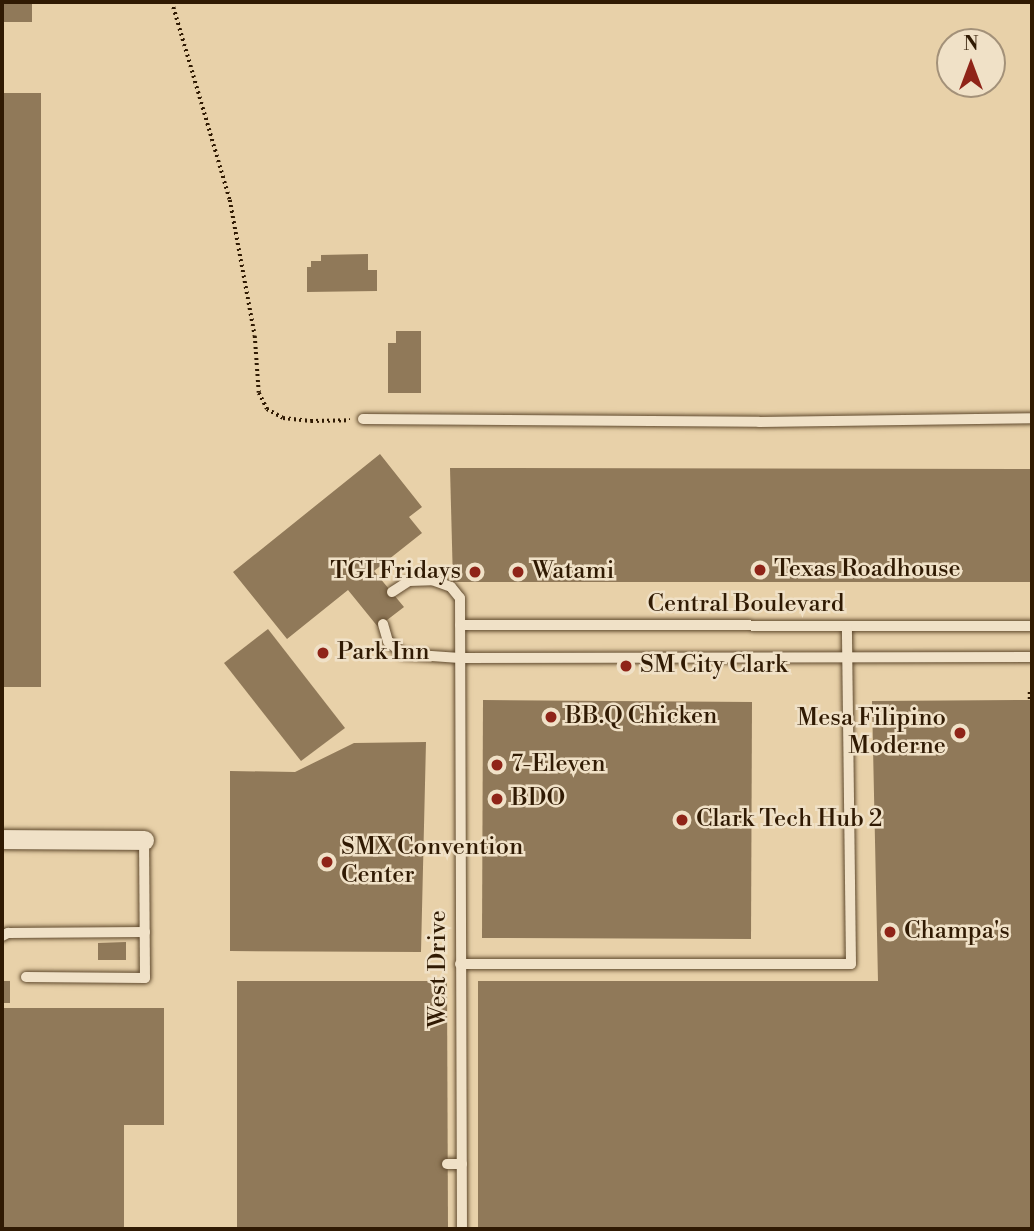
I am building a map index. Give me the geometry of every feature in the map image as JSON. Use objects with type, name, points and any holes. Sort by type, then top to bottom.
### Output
[{"type":"street","points":[[2,839],[144,840]]},
{"type":"lane","points":[[363,419],[759,422],[1032,418]]},
{"type":"lane","name":"West Drive","points":[[392,592],[409,581],[432,580],[451,587],[460,598],[462,1229]]},
{"type":"lane","points":[[383,624],[388,640],[403,654],[460,658],[1032,657]]},
{"type":"lane","name":"Central Boulevard","points":[[460,625],[1032,626]]},
{"type":"lane","points":[[460,964],[851,964],[847,626]]},
{"type":"lane","points":[[26,977],[145,978],[144,840]]},
{"type":"lane","points":[[2,936],[8,933],[145,932]]},
{"type":"lane","points":[[447,1164],[461,1164]]},
{"type":"path","points":[[172,2],[230,200],[255,336],[259,393],[267,409],[284,418],[311,421],[363,419]]},
{"type":"path","points":[[1030,692],[1030,700]]},
{"type":"building","points":[[2,2],[32,2],[32,22],[2,22]]},
{"type":"building","points":[[2,93],[41,93],[41,687],[2,687]]},
{"type":"building","points":[[368,254],[368,270],[377,270],[377,291],[307,292],[307,267],[311,267],[311,261],[321,261],[321,255]]},
{"type":"building","points":[[396,331],[421,331],[421,393],[388,393],[388,343],[396,343]]},
{"type":"building","points":[[380,454],[422,507],[409,517],[422,533],[374,571],[404,607],[378,627],[348,590],[287,639],[233,572]]},
{"type":"building","points":[[450,468],[1032,469],[1032,582],[453,582]]},
{"type":"building","points":[[268,629],[345,728],[301,761],[224,663]]},
{"type":"building","points":[[483,700],[752,702],[751,939],[482,938]]},
{"type":"building","points":[[1032,700],[1032,1229],[478,1229],[478,981],[878,981],[872,701]]},
{"type":"building","name":"SMX Convention Center","points":[[426,742],[421,952],[230,951],[230,771],[295,772],[354,743]]},
{"type":"building","points":[[126,942],[126,960],[98,960],[98,943]]},
{"type":"building","points":[[2,981],[10,981],[10,1003],[2,1003]]},
{"type":"building","points":[[237,981],[447,981],[448,1229],[237,1229]]},
{"type":"building","points":[[2,1008],[164,1008],[164,1125],[124,1125],[124,1229],[2,1229]]},
{"type":"place","name":"Texas Roadhouse","points":[[760,570]]},
{"type":"place","name":"TGI Fridays","points":[[475,572]]},
{"type":"place","name":"Watami","points":[[518,572]]},
{"type":"place","name":"Park Inn","points":[[323,653]]},
{"type":"place","name":"SM City Clark","points":[[626,666]]},
{"type":"place","name":"BB.Q Chicken","points":[[551,717]]},
{"type":"place","name":"Mesa Filipino Moderne","points":[[960,733]]},
{"type":"place","name":"7-Eleven","points":[[497,765]]},
{"type":"place","name":"BDO","points":[[497,799]]},
{"type":"place","name":"Clark Tech Hub 2","points":[[682,820]]},
{"type":"place","name":"SMX Convention Center","points":[[327,862]]},
{"type":"place","name":"Champa's","points":[[890,932]]}]
